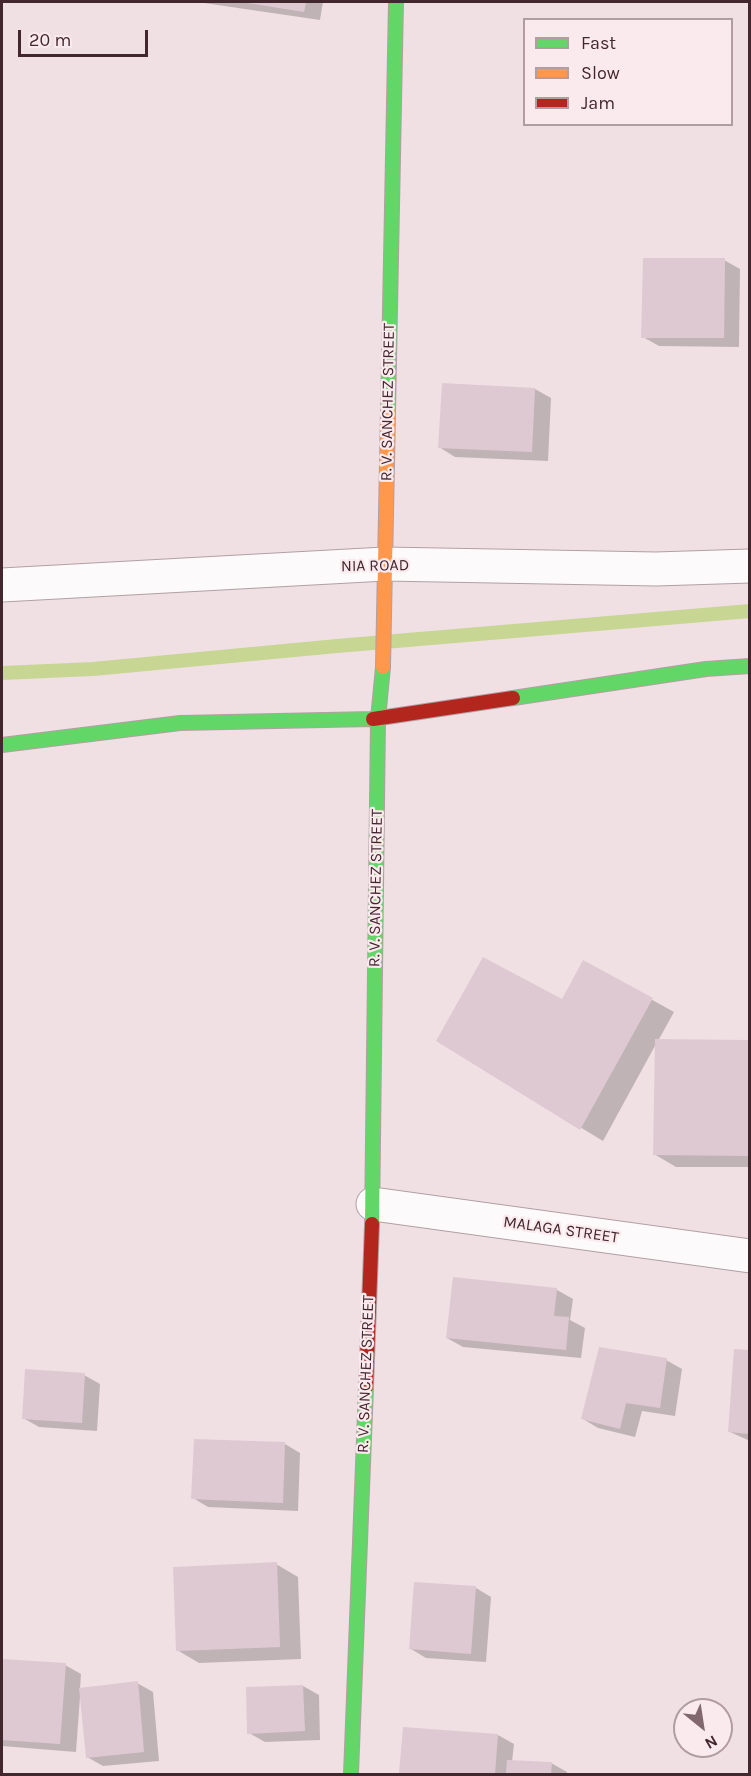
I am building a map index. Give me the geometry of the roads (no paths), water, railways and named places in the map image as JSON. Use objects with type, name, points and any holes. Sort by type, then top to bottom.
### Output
[{"type":"street","name":"R. V. SANCHEZ STREET","points":[[351,1774],[373,1204],[378,719],[383,678],[396,2]]},
{"type":"street","name":"NIA ROAD","points":[[2,585],[385,578],[750,566]]},
{"type":"street","points":[[2,746],[180,723],[378,719],[706,669],[750,666]]},
{"type":"street","name":"MALAGA STREET","points":[[373,1204],[750,1256]]},
{"type":"waterway","points":[[2,673],[93,669],[750,611]]}]
